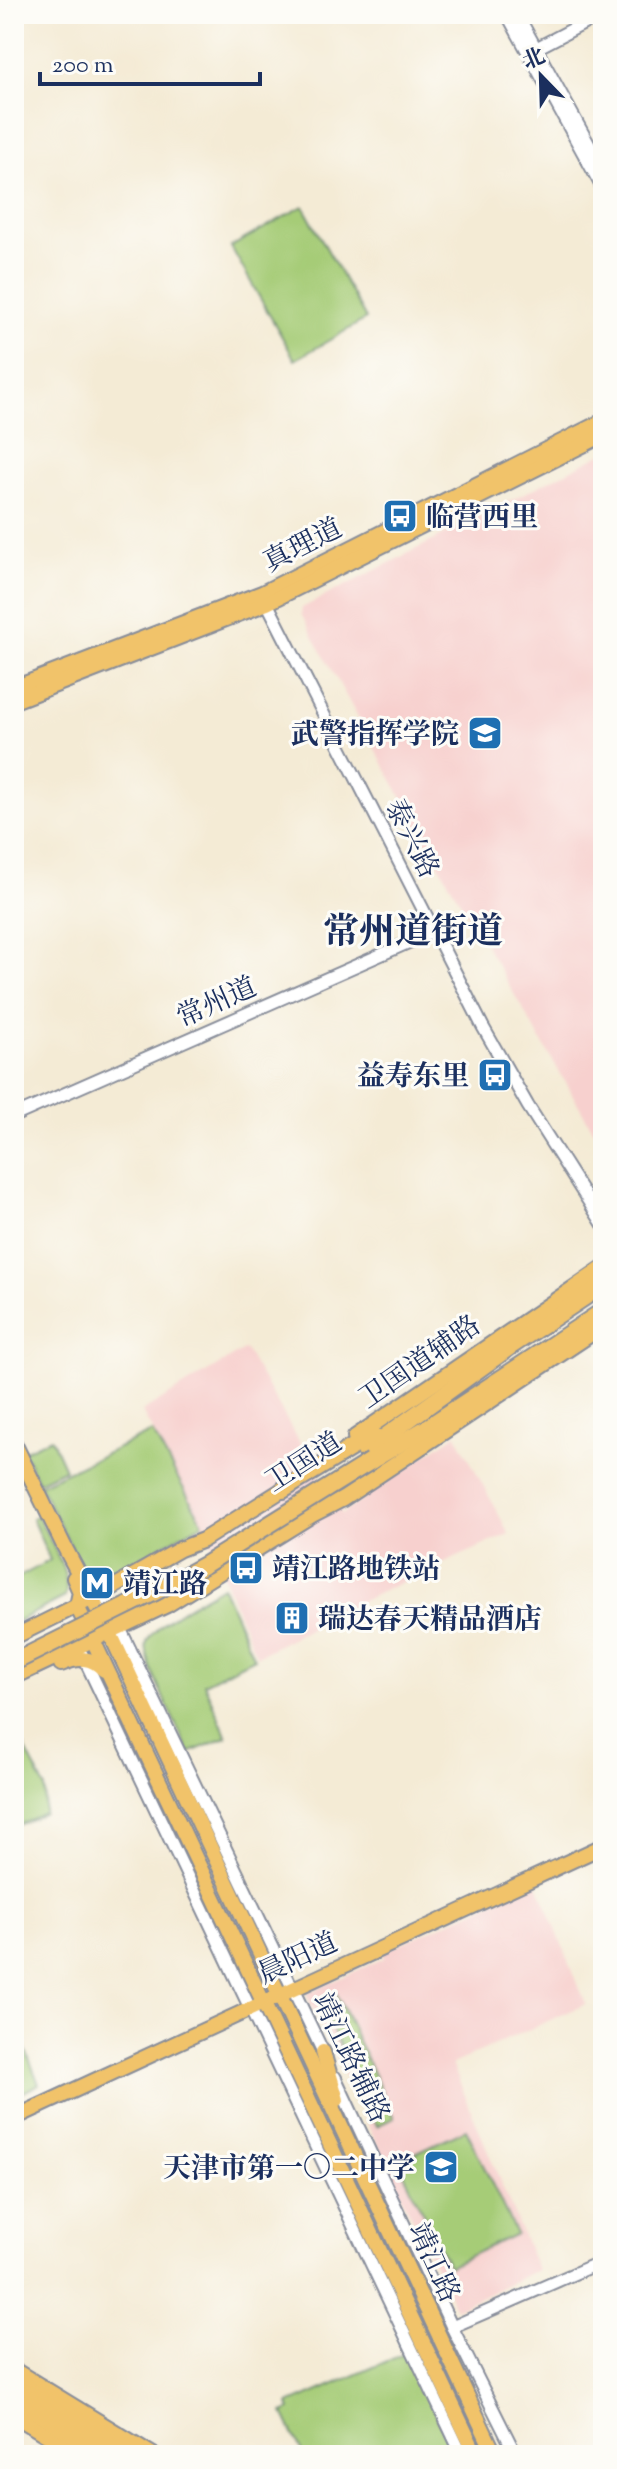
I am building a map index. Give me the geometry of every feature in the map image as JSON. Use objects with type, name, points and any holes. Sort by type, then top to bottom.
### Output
[{"type":"highway","name":"卫国道","points":[[14,1662],[206,1564],[368,1456],[420,1411],[603,1285]]},
{"type":"highway","name":"卫国道","points":[[14,1652],[197,1558],[368,1456],[428,1427],[603,1311]]},
{"type":"highway","points":[[283,1490],[370,1437],[420,1411]]},
{"type":"highway","points":[[14,2380],[134,2455]]},
{"type":"highway","points":[[14,2398],[106,2455]]},
{"type":"main road","name":"真理道","points":[[14,688],[266,598],[603,421]]},
{"type":"main road","name":"真理道","points":[[14,701],[266,598],[603,435]]},
{"type":"main road","name":"卫国道辅路","points":[[14,1637],[70,1614],[144,1569],[203,1540],[283,1490],[603,1268]]},
{"type":"main road","points":[[14,1679],[71,1660],[103,1634],[167,1605],[343,1499],[603,1326]]},
{"type":"main road","points":[[312,1515],[428,1427]]},
{"type":"main road","name":"靖江路","points":[[14,1443],[64,1546],[98,1596],[110,1676],[253,1979],[255,2002],[324,2135],[476,2455]]},
{"type":"main road","name":"靖江路","points":[[14,1453],[78,1586],[80,1596],[70,1614],[103,1634],[128,1672],[268,1971],[285,1987],[344,2127],[495,2455]]},
{"type":"main road","points":[[144,1569],[133,1586],[137,1601],[149,1607],[167,1605]]},
{"type":"main road","points":[[82,1653],[110,1676]]},
{"type":"main road","name":"晨阳道","points":[[14,2116],[285,1987],[603,1844]]},
{"type":"main road","points":[[253,1979],[264,1989],[285,1987]]},
{"type":"main road","points":[[323,2052],[344,2127]]},
{"type":"main road","points":[[14,2370],[153,2455]]},
{"type":"main road","points":[[14,2415],[79,2455]]},
{"type":"street","points":[[507,14],[538,58],[603,170]]},
{"type":"street","points":[[517,14],[603,189]]},
{"type":"street","points":[[538,58],[553,43],[602,17]]},
{"type":"street","points":[[538,58],[549,54],[553,43]]},
{"type":"street","name":"泰兴路","points":[[266,598],[517,1087],[603,1224]]},
{"type":"street","name":"泰兴路","points":[[434,929],[521,1085],[603,1214]]},
{"type":"street","name":"常州道","points":[[14,1115],[434,929]]},
{"type":"street","points":[[70,1614],[82,1653],[255,2002],[284,2081],[462,2455]]},
{"type":"street","name":"靖江路辅路","points":[[103,1634],[285,1987],[323,2052],[452,2327],[516,2455]]},
{"type":"street","points":[[284,2081],[324,2135]]},
{"type":"street","points":[[452,2327],[603,2261]]},
{"type":"shaded area","name":"武警指挥学院","points":[[603,453],[603,1147],[431,851],[301,614],[302,608]]},
{"type":"shaded area","points":[[245,1349],[342,1514],[456,1434],[509,1534],[380,1592],[257,1656],[203,1522],[142,1412]]},
{"type":"shaded area","name":"天津市第一〇二中学","points":[[537,1882],[586,2004],[452,2064],[537,2270],[455,2309],[306,1994],[384,1958],[382,1952]]},
{"type":"green space","points":[[303,206],[366,319],[295,360],[231,247]]},
{"type":"green space","points":[[152,1432],[203,1523],[91,1585],[39,1485]]},
{"type":"green space","points":[[51,1438],[65,1469],[38,1482],[23,1451]]},
{"type":"green space","points":[[38,1516],[62,1566],[65,1597],[14,1623],[14,1580],[50,1560],[32,1519]]},
{"type":"green space","points":[[222,1586],[254,1658],[204,1683],[227,1737],[189,1753],[150,1664],[147,1642],[169,1619]]},
{"type":"green space","points":[[15,1728],[45,1788],[44,1813],[14,1827]]},
{"type":"green space","points":[[336,1993],[394,2118],[377,2126],[319,2001]]},
{"type":"green space","points":[[14,2020],[39,2084],[14,2097]]},
{"type":"green space","points":[[466,2129],[516,2234],[448,2266],[398,2161]]},
{"type":"green space","points":[[408,2352],[452,2449],[449,2455],[303,2455],[283,2413],[291,2410],[289,2404]]},
{"type":"place","name":"临营西里","points":[[400,516]]},
{"type":"place","name":"武警指挥学院","points":[[485,733]]},
{"type":"place","name":"益寿东里","points":[[495,1075]]},
{"type":"place","name":"靖江路地铁站","points":[[246,1568]]},
{"type":"place","name":"靖江路","points":[[97,1583]]},
{"type":"place","name":"瑞达春天精品酒店","points":[[292,1618]]},
{"type":"place","name":"天津市第一〇二中学","points":[[441,2167]]},
{"type":"district","name":"常州道街道","points":[[413,930]]}]
